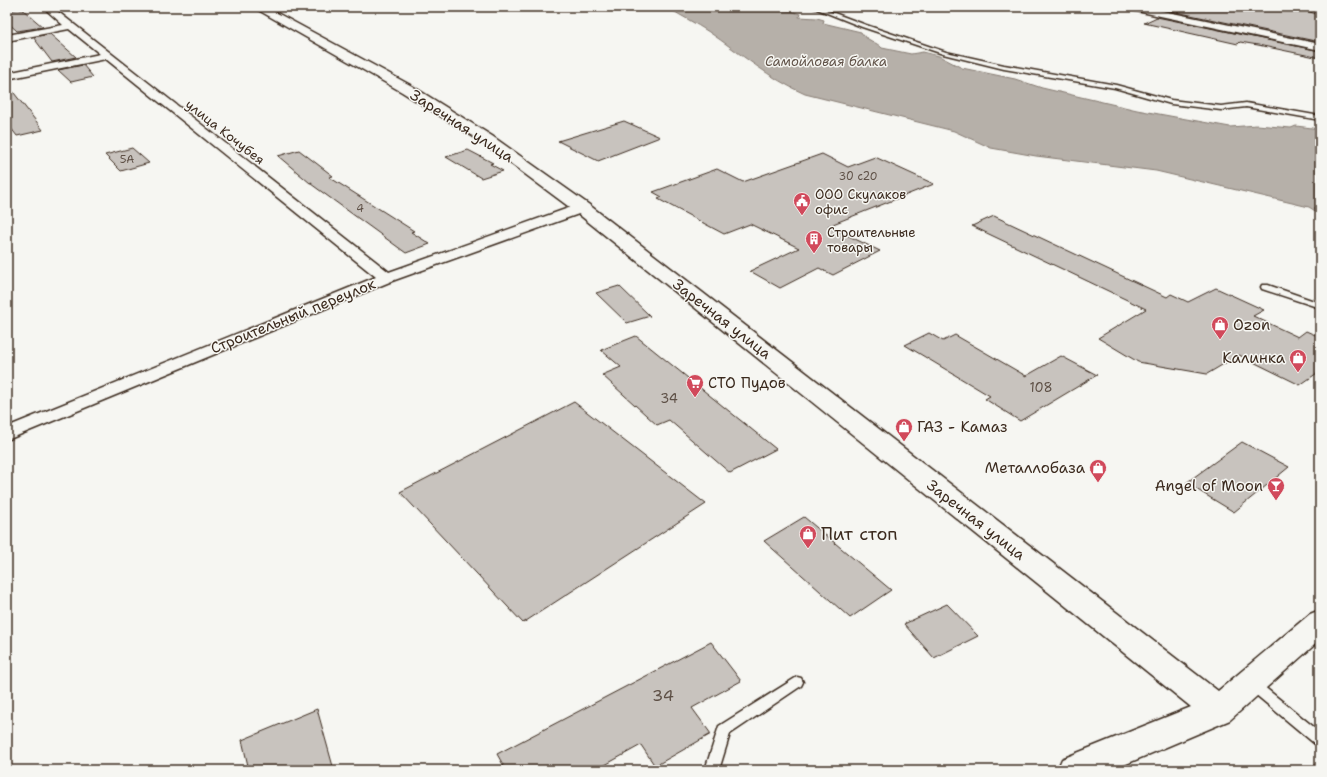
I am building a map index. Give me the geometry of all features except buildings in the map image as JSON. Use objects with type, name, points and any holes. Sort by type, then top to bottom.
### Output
[{"type":"main road","name":"Заречная улица","points":[[258,7],[407,89],[487,139],[582,208],[1218,710]]},
{"type":"main road","points":[[1074,770],[1218,710],[1320,622]]},
{"type":"street","name":"улица Кочубея","points":[[47,7],[386,278]]},
{"type":"street","points":[[1132,7],[1320,47]]},
{"type":"street","points":[[7,38],[70,26]]},
{"type":"street","points":[[7,76],[107,56]]},
{"type":"street","name":"Строительный переулок","points":[[9,431],[386,278],[582,208]]},
{"type":"lane","points":[[814,7],[945,53],[1004,67],[1108,85],[1170,102],[1221,108],[1246,105],[1320,118]]},
{"type":"lane","points":[[1265,287],[1320,306]]},
{"type":"lane","points":[[712,770],[724,730],[797,682]]},
{"type":"lane","points":[[1250,683],[1320,740]]},
{"type":"water","name":"Самойловая балка","points":[[666,7],[778,7],[800,14],[799,17],[817,18],[824,20],[823,23],[861,32],[865,37],[882,48],[911,54],[923,52],[939,56],[962,68],[1015,79],[1042,88],[1137,110],[1230,127],[1257,125],[1291,128],[1296,126],[1320,129],[1320,208],[1314,208],[1320,210],[1320,214],[1309,207],[1156,171],[1036,156],[991,148],[954,131],[805,94],[767,73],[709,32]]},
{"type":"place","name":"ООО Скулаков офис","points":[[802,216]]},
{"type":"place","name":"Строительные товары","points":[[814,254]]},
{"type":"place","name":"Ozon","points":[[1220,340]]},
{"type":"place","name":"Калинка","points":[[1298,373]]},
{"type":"place","name":"СТО Пудов","points":[[695,398]]},
{"type":"place","name":"ГАЗ - Камаз","points":[[904,442]]},
{"type":"place","name":"Металлобаза","points":[[1098,483]]},
{"type":"place","name":"Angel of Moon","points":[[1276,501]]},
{"type":"place","name":"Пит стоп","points":[[808,549]]}]
